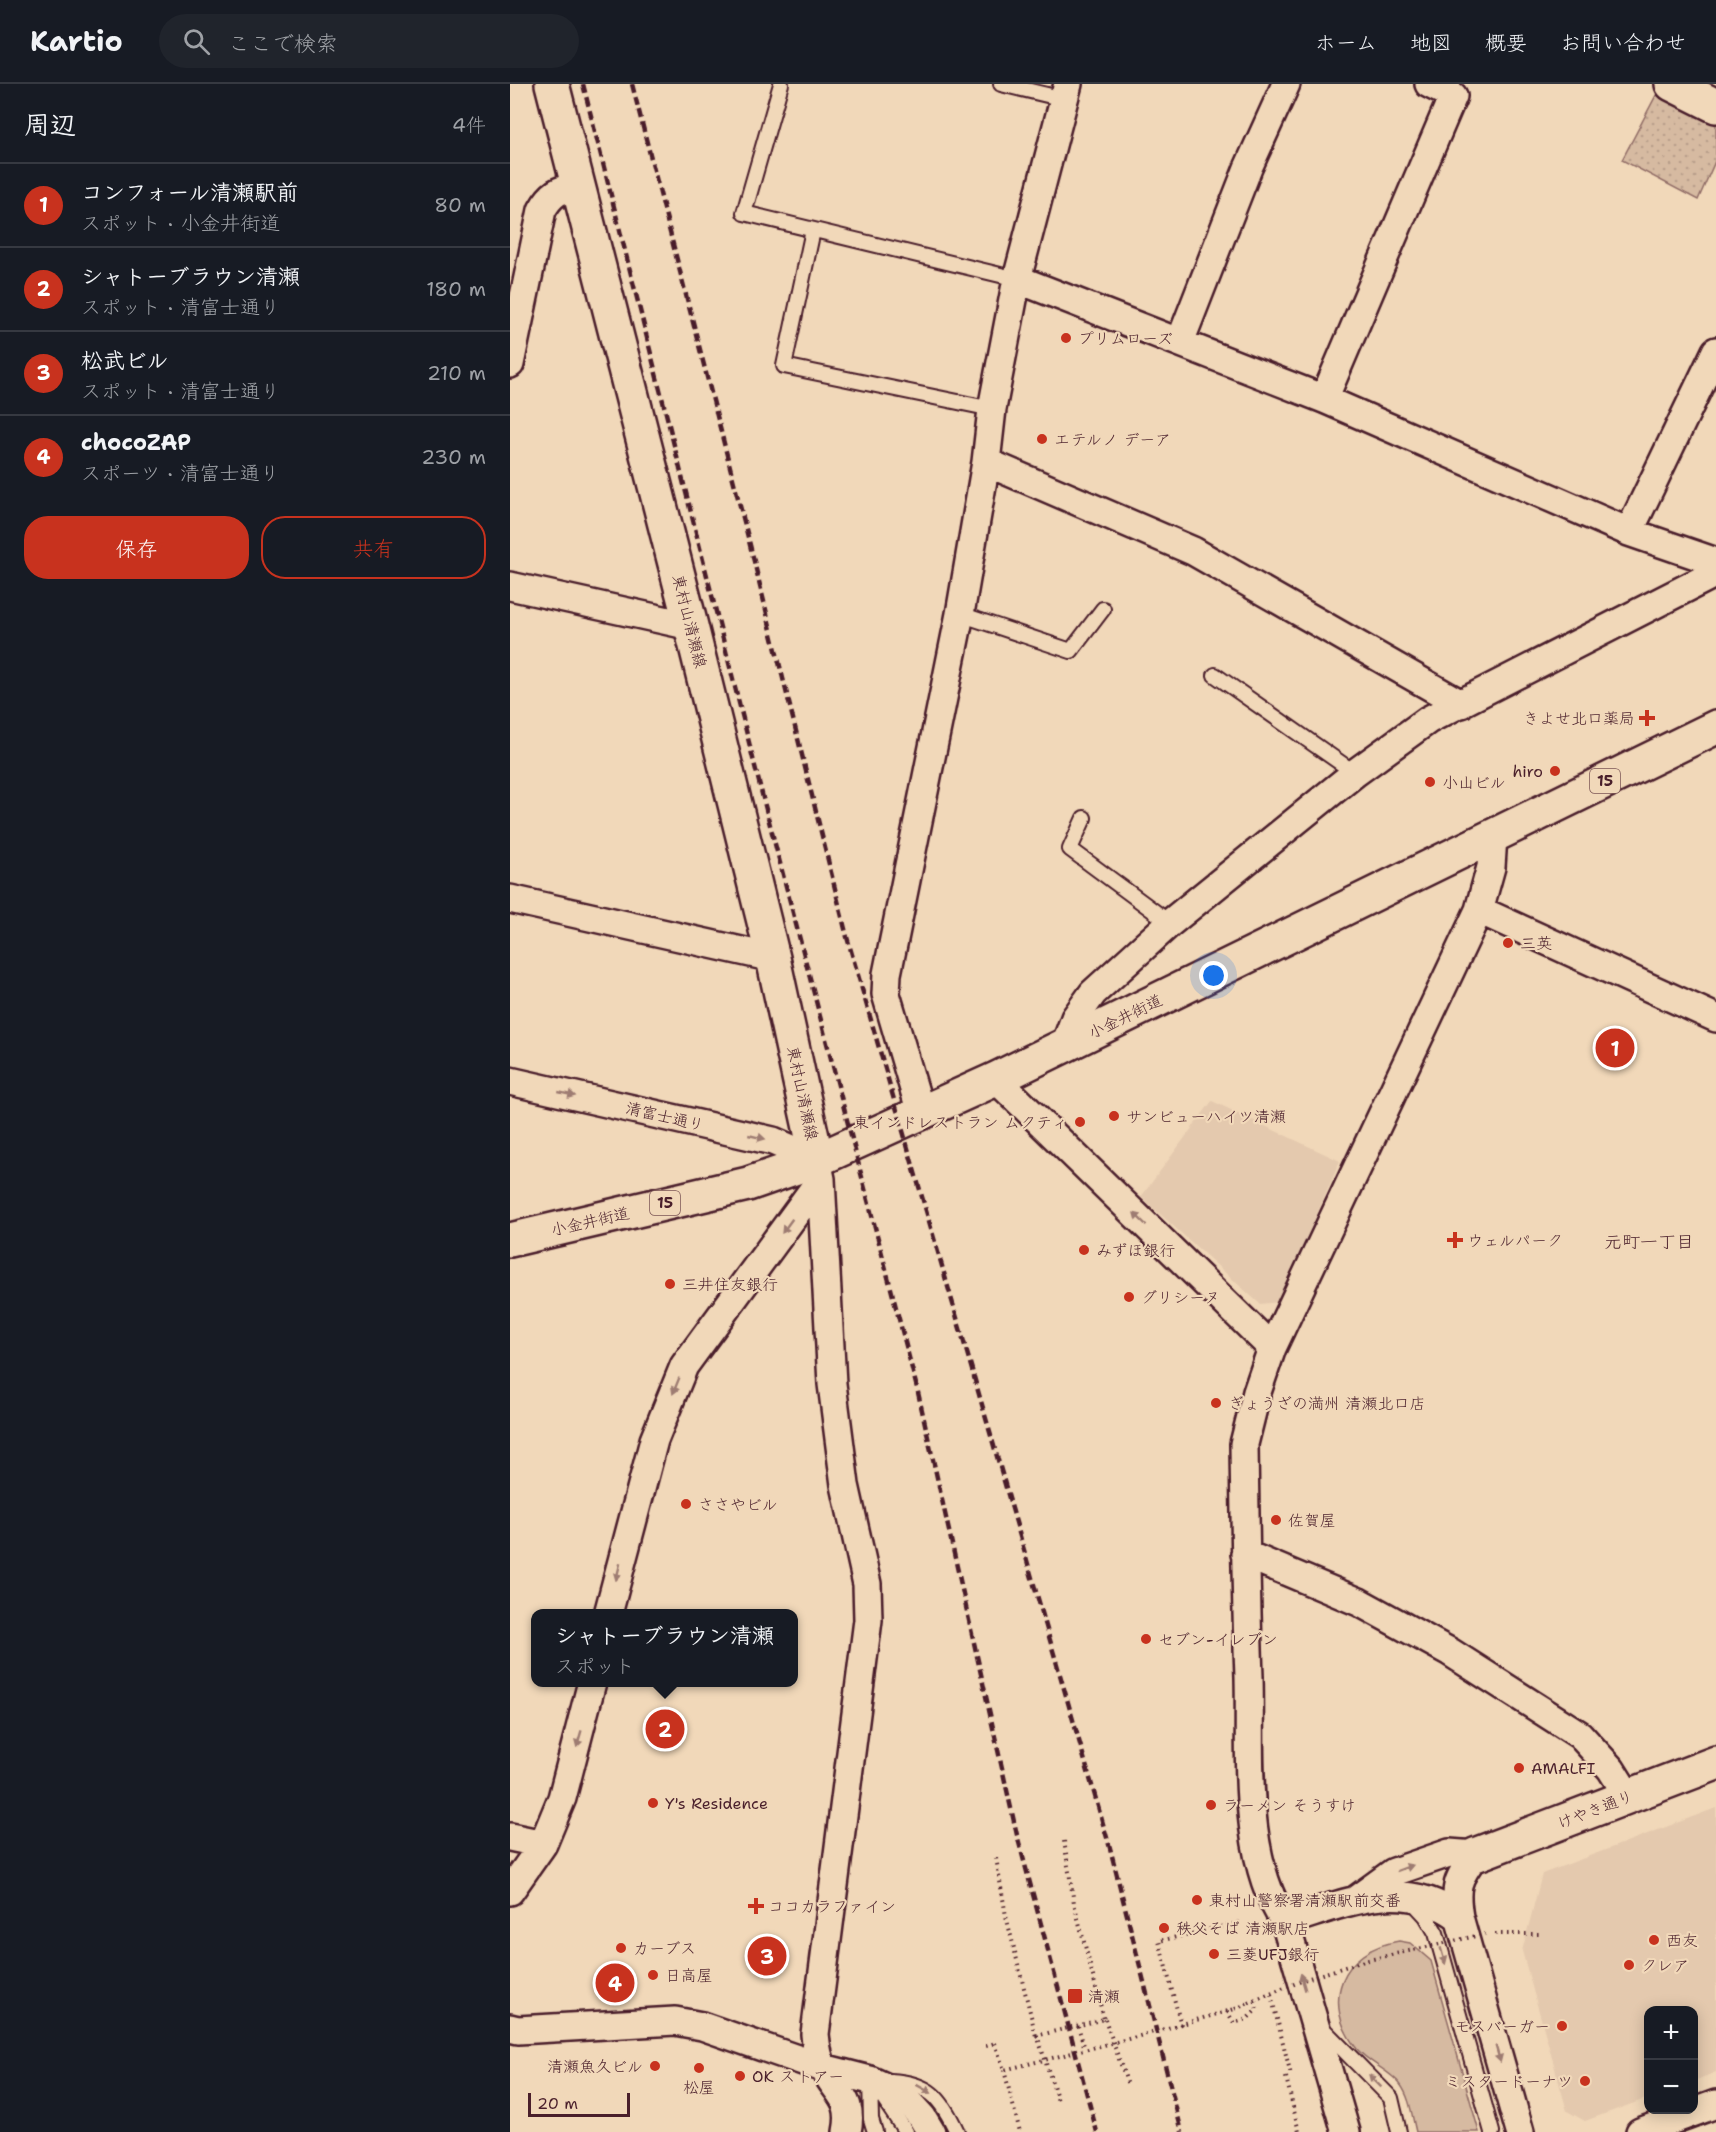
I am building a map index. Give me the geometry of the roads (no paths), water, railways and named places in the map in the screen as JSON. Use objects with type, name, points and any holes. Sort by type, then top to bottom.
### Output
[{"type":"main road","name":"東村山清瀬線","points":[[552,84],[692,626],[773,958],[819,1170]]},
{"type":"main road","points":[[1672,84],[1716,106]]},
{"type":"main road","name":"小金井街道","points":[[510,1240],[748,1184],[819,1170],[921,1113],[996,1079],[1716,727]]},
{"type":"main road","name":"けやき通り","points":[[1475,1855],[1716,1763]]},
{"type":"street","points":[[1180,342],[1248,168],[1286,84]]},
{"type":"street","points":[[1324,399],[1453,96],[1429,84]]},
{"type":"street","points":[[921,1113],[886,994],[887,974],[960,614],[986,462],[992,409],[1017,279],[1066,92]]},
{"type":"street","points":[[510,364],[542,210],[549,196],[562,189],[577,186]]},
{"type":"street","points":[[1017,279],[1324,399],[1629,532],[1716,562]]},
{"type":"street","points":[[1629,532],[1716,351]]},
{"type":"street","points":[[986,462],[1193,551],[1461,704]]},
{"type":"street","points":[[1065,1045],[1075,1018],[1093,993],[1170,922],[1355,773],[1428,720],[1716,573]]},
{"type":"street","points":[[510,586],[692,626]]},
{"type":"street","points":[[1346,2132],[1285,1922],[1268,1890],[1253,1821],[1244,1444],[1257,1392],[1272,1348],[1479,910],[1491,867],[1493,836]]},
{"type":"street","points":[[510,899],[773,958]]},
{"type":"street","points":[[1479,910],[1716,1018]]},
{"type":"street","points":[[996,1079],[1272,1348]]},
{"type":"street","name":"清富士通り","points":[[510,1081],[773,1141],[819,1170]]},
{"type":"street","points":[[609,1609],[654,1440],[684,1366],[819,1170]]},
{"type":"street","points":[[819,1170],[832,1384],[845,1485],[867,1584],[868,1620],[815,2034],[823,2068],[843,2094],[848,2107],[848,2131]]},
{"type":"street","points":[[1245,1554],[1359,1602],[1450,1652],[1580,1735],[1611,1769],[1628,1796]]},
{"type":"street","points":[[510,1891],[543,1844],[562,1798],[591,1687]]},
{"type":"street","points":[[510,1837],[543,1844]]},
{"type":"street","points":[[1356,1899],[1394,1872],[1449,1853],[1475,1855]]},
{"type":"street","points":[[1475,1855],[1461,1874],[1455,1892],[1459,1917],[1520,2132]]},
{"type":"street","points":[[1285,1922],[1356,1899],[1398,1895],[1432,1901],[1459,1917]]},
{"type":"street","points":[[510,2028],[675,2021],[702,2026],[823,2068],[870,2080],[901,2094],[922,2117],[931,2132]]},
{"type":"street","points":[[1640,2132],[1716,2104]]},
{"type":"lane","points":[[781,84],[744,213],[1017,279]]},
{"type":"lane","points":[[1001,84],[1066,92]]},
{"type":"lane","points":[[813,230],[784,366],[992,409]]},
{"type":"lane","points":[[960,614],[1071,651],[1103,609]]},
{"type":"lane","points":[[1215,675],[1355,773]]},
{"type":"lane","points":[[1084,818],[1070,849],[1170,922]]},
{"type":"lane","points":[[1398,1895],[1415,1903],[1436,1933],[1492,2132]]},
{"type":"lane","points":[[1436,1933],[1459,1917]]},
{"type":"lane","points":[[1314,2020],[1391,2098],[1399,2132]]},
{"type":"lane","points":[[870,2080],[871,2119],[875,2132]]},
{"type":"lane","points":[[870,2080],[906,2132]]},
{"type":"lane","points":[[870,2080],[908,2082],[923,2087],[938,2098],[957,2132]]},
{"type":"railway","points":[[583,84],[763,798],[917,1388],[1017,1835],[1097,2132]]},
{"type":"railway","points":[[632,84],[847,937],[1110,1848],[1182,2132]]},
{"type":"place","name":"プリムローズ","points":[[1066,338]]},
{"type":"place","name":"エテルノ デーア","points":[[1042,439]]},
{"type":"place","name":"きよせ北口薬局","points":[[1647,718]]},
{"type":"place","name":"hiro","points":[[1555,771]]},
{"type":"place","name":"小山ビル","points":[[1430,782]]},
{"type":"place","name":"三英","points":[[1508,943]]},
{"type":"place","name":"コンフォール清瀬駅前","points":[[1615,1048]]},
{"type":"place","name":"サンビューハイツ清瀬","points":[[1114,1116]]},
{"type":"place","name":"東インドレストラン ムクティ","points":[[1080,1122]]},
{"type":"place","name":"ウェルパーク","points":[[1455,1240]]},
{"type":"place","name":"みずほ銀行","points":[[1084,1250]]},
{"type":"place","name":"三井住友銀行","points":[[670,1284]]},
{"type":"place","name":"グリシーヌ","points":[[1129,1297]]},
{"type":"place","name":"ぎょうざの満州 清瀬北口店","points":[[1216,1403]]},
{"type":"place","name":"ささやビル","points":[[686,1504]]},
{"type":"place","name":"佐賀屋","points":[[1276,1520]]},
{"type":"place","name":"セブン-イレブン","points":[[1146,1639]]},
{"type":"place","name":"シャトーブラウン清瀬","points":[[665,1729]]},
{"type":"place","name":"AMALFI","points":[[1519,1768]]},
{"type":"place","name":"Y's Residence","points":[[653,1803]]},
{"type":"place","name":"ラーメン そうすけ","points":[[1211,1805]]},
{"type":"place","name":"東村山警察署清瀬駅前交番","points":[[1197,1900]]},
{"type":"place","name":"ココカラファイン","points":[[756,1906]]},
{"type":"place","name":"秩父そば 清瀬駅店","points":[[1164,1928]]},
{"type":"place","name":"西友","points":[[1654,1940]]},
{"type":"place","name":"カーブス","points":[[621,1948]]},
{"type":"place","name":"三菱UFJ銀行","points":[[1214,1954]]},
{"type":"place","name":"松武ビル","points":[[767,1956]]},
{"type":"place","name":"クレア","points":[[1629,1965]]},
{"type":"place","name":"日高屋","points":[[653,1975]]},
{"type":"place","name":"chocoZAP","points":[[615,1983]]},
{"type":"place","name":"清瀬","points":[[1075,1996]]},
{"type":"place","name":"モスバーガー","points":[[1562,2026]]},
{"type":"place","name":"清瀬魚久ビル","points":[[655,2066]]},
{"type":"place","name":"松屋","points":[[699,2068]]},
{"type":"place","name":"OK ストアー","points":[[740,2076]]},
{"type":"place","name":"ミスタードーナツ","points":[[1585,2081]]},
{"type":"district","name":"元町一丁目","points":[[1649,1242]]}]
